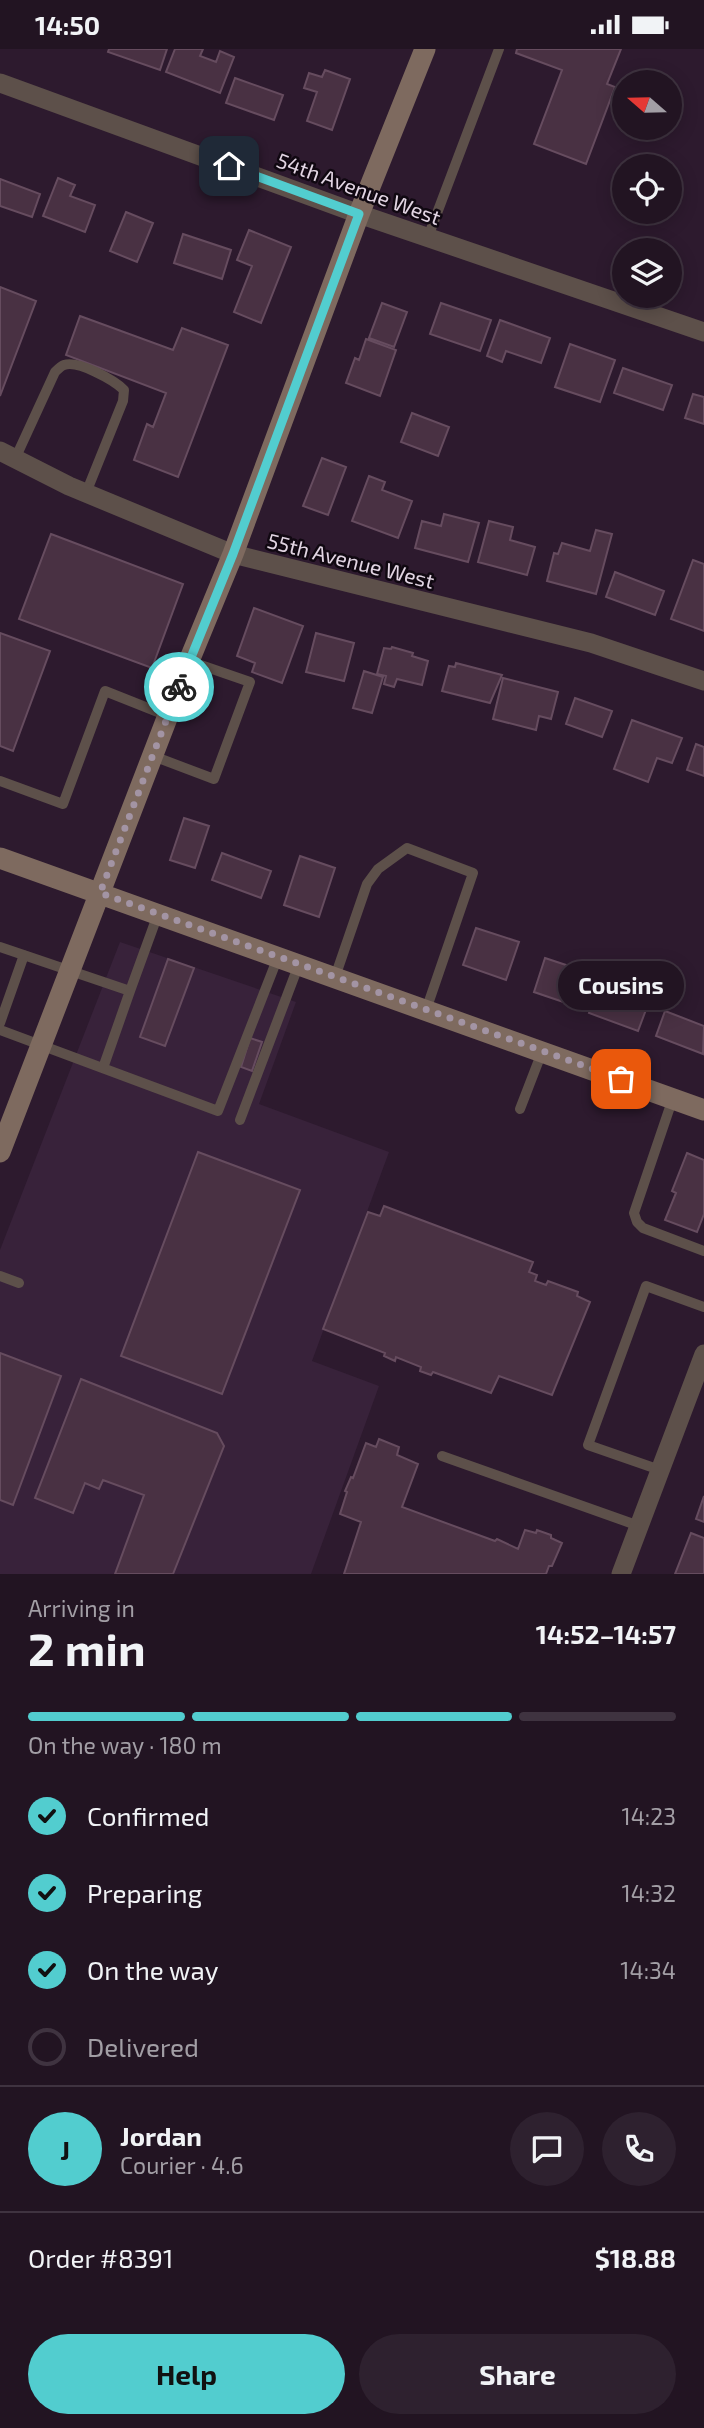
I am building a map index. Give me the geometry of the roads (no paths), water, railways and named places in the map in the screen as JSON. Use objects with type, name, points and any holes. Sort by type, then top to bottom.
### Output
[{"type":"street","points":[[0,1152],[189,660],[233,554],[359,214],[425,49]]},
{"type":"street","name":"54th Avenue West","points":[[0,83],[359,214],[704,333]]},
{"type":"street","name":"55th Avenue West","points":[[8,455],[86,493],[233,554],[591,643],[704,681]]},
{"type":"street","points":[[0,858],[704,1110]]},
{"type":"street","points":[[621,1574],[704,1354]]},
{"type":"lane","points":[[428,237],[499,49]]},
{"type":"lane","points":[[8,455],[55,372],[62,365],[71,364],[112,379],[124,390],[123,401],[86,493]]},
{"type":"lane","points":[[153,756],[214,779],[250,682],[189,660]]},
{"type":"lane","points":[[0,781],[63,804],[105,691],[168,716]]},
{"type":"lane","points":[[335,977],[367,884],[378,869],[407,848],[473,873],[426,1010]]},
{"type":"lane","points":[[103,1068],[158,914]]},
{"type":"lane","points":[[0,947],[130,991]]},
{"type":"lane","points":[[0,1023],[24,955]]},
{"type":"lane","points":[[0,1030],[218,1111],[279,957]]},
{"type":"lane","points":[[240,1120],[299,964]]},
{"type":"lane","points":[[520,1109],[542,1051]]},
{"type":"lane","points":[[673,1097],[634,1213],[643,1228],[704,1251]]},
{"type":"lane","points":[[0,1276],[19,1283]]},
{"type":"lane","points":[[660,1470],[587,1445],[646,1286],[704,1307]]},
{"type":"lane","points":[[442,1456],[639,1526]]},
{"type":"place","name":"Cousins","points":[[621,1079]]}]
